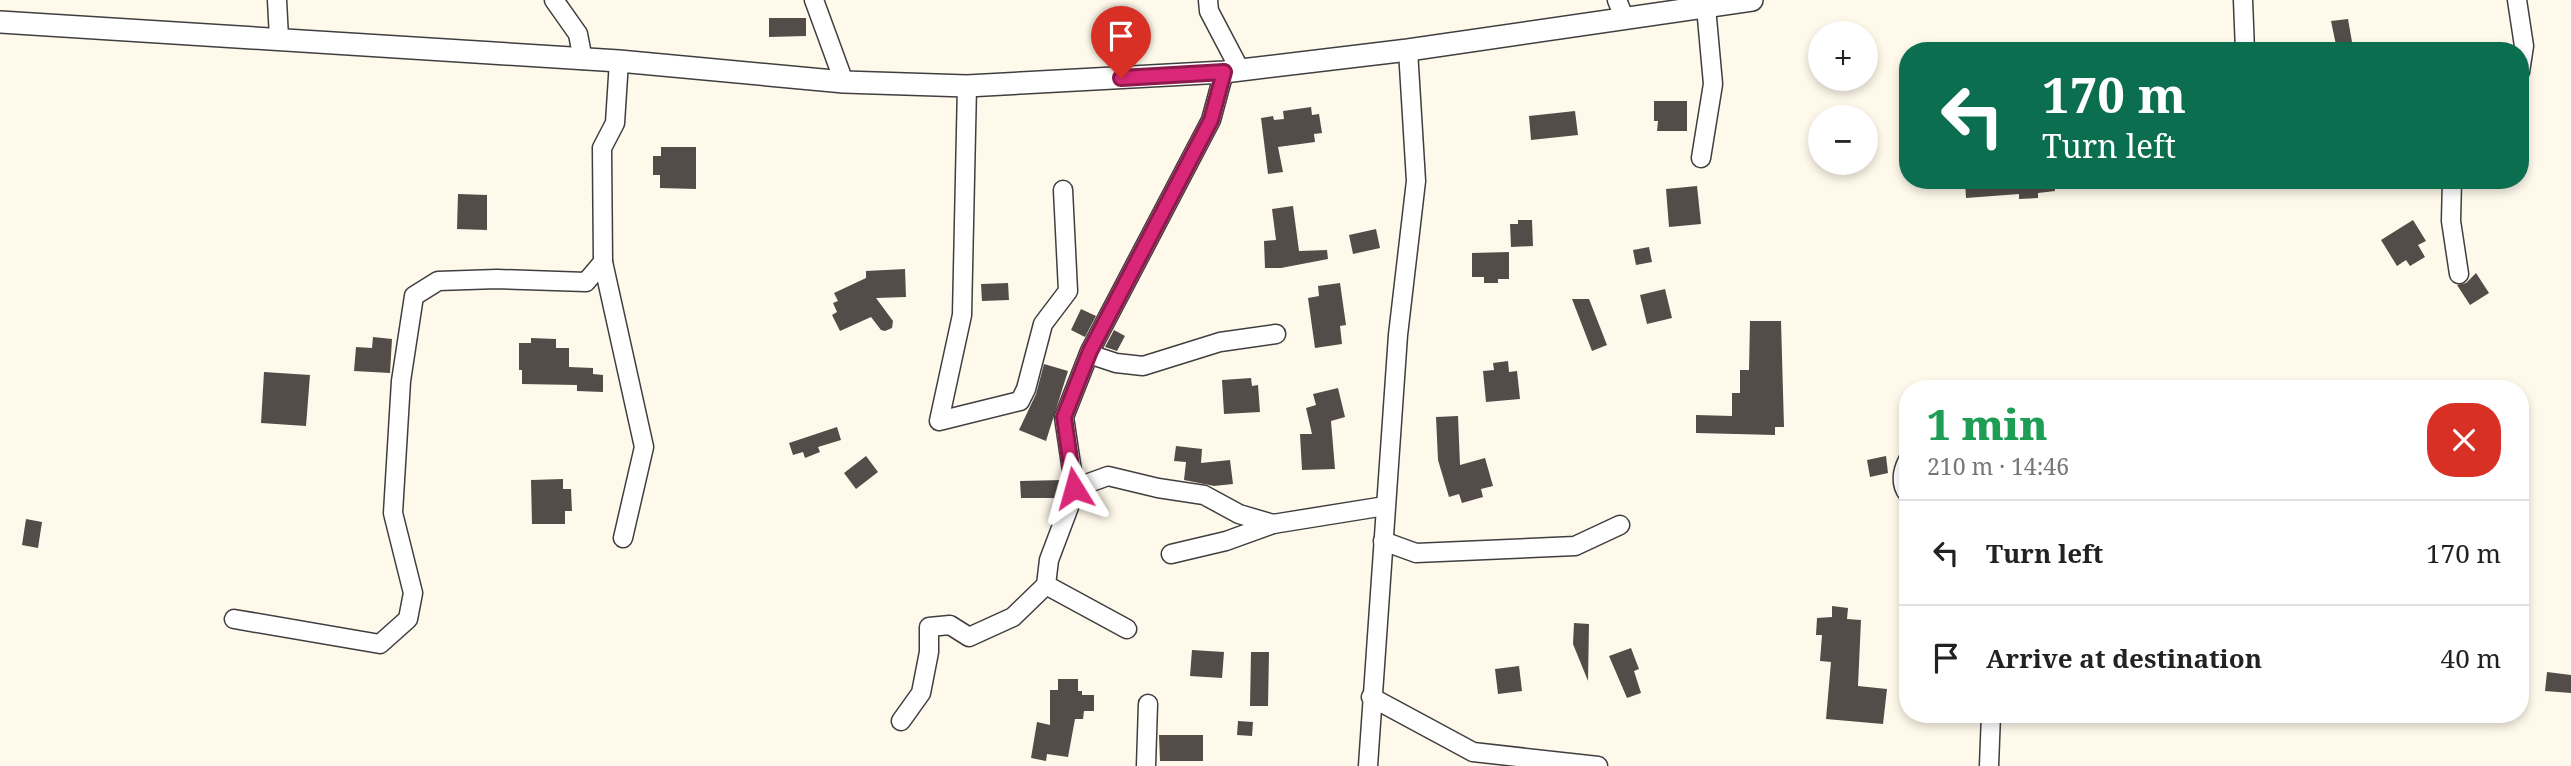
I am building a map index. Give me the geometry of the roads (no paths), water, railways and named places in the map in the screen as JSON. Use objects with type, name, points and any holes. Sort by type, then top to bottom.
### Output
[{"type":"street","points":[[277,0],[279,38]]},
{"type":"street","points":[[554,0],[578,34],[583,60]]},
{"type":"street","points":[[814,0],[844,82]]},
{"type":"street","points":[[901,721],[921,693],[929,652],[929,626],[950,625],[969,637],[1013,617],[1046,585],[1049,560],[1075,491],[1064,417],[1089,354],[1211,120],[1232,71],[1209,11],[1208,0]]},
{"type":"street","points":[[0,22],[619,61],[844,82],[967,86],[1232,71],[1408,50],[1621,9],[1706,6],[1752,0]]},
{"type":"street","points":[[2243,0],[2245,42]]},
{"type":"street","points":[[2517,0],[2523,42]]},
{"type":"street","points":[[1701,158],[1713,84],[1706,6]]},
{"type":"street","points":[[1368,766],[1398,335],[1416,181],[1408,50]]},
{"type":"street","points":[[619,61],[615,123],[602,148],[603,262],[643,447],[623,538]]},
{"type":"street","points":[[967,86],[962,316],[939,421],[1020,401],[1026,389],[1043,324],[1068,291],[1063,190]]},
{"type":"street","points":[[2452,189],[2451,221],[2459,274]]},
{"type":"street","points":[[234,619],[380,645],[408,619],[413,593],[393,513],[401,381],[414,296],[438,281],[496,279],[586,282],[603,262]]},
{"type":"street","points":[[1089,354],[1116,363],[1143,366],[1220,342],[1276,334]]},
{"type":"street","points":[[1074,488],[1108,477],[1204,495],[1239,514],[1273,524]]},
{"type":"street","points":[[1171,554],[1226,541],[1273,524],[1385,506]]},
{"type":"street","points":[[1383,541],[1416,553],[1575,546],[1620,525]]},
{"type":"street","points":[[1046,585],[1127,629]]},
{"type":"street","points":[[1371,697],[1473,752],[1598,766]]},
{"type":"street","points":[[1146,766],[1148,704]]},
{"type":"street","points":[[1989,766],[1991,723]]}]
